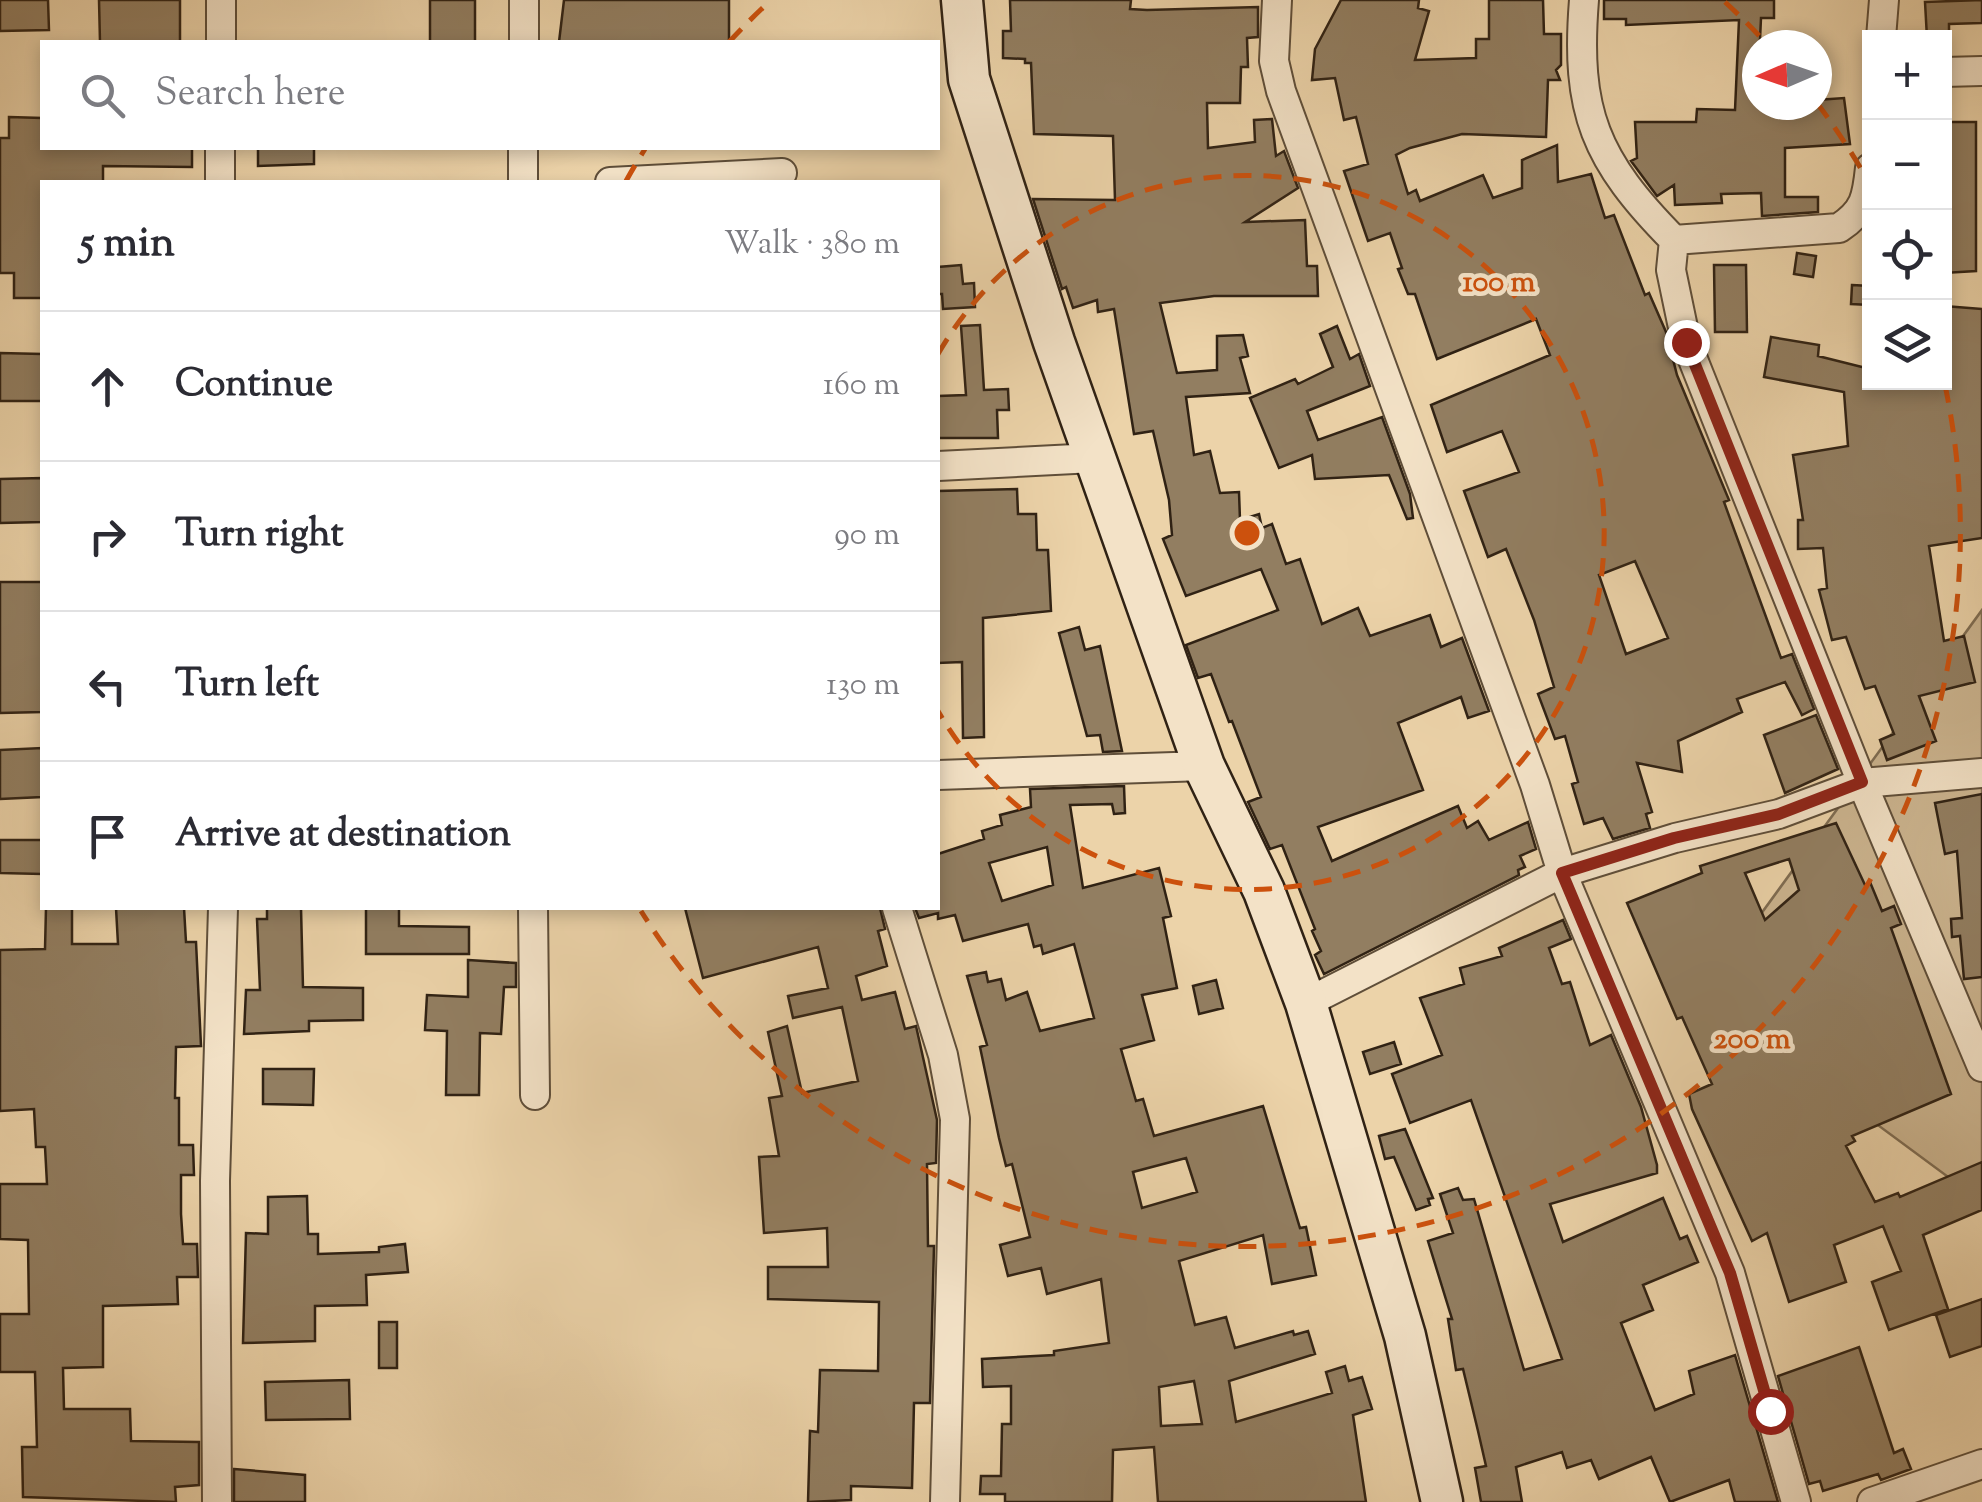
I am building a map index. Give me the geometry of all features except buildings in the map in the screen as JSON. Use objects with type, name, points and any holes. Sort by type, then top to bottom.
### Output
[{"type":"street","points":[[220,40],[221,0]]},
{"type":"street","points":[[524,0],[524,40]]},
{"type":"street","points":[[962,0],[969,79],[1094,458],[1204,766],[1264,891],[1306,1003],[1405,1336],[1442,1502]]},
{"type":"street","points":[[1277,0],[1274,62],[1281,91],[1535,785],[1562,873],[1730,1273],[1796,1502]]},
{"type":"street","points":[[1584,0],[1580,53],[1584,101],[1614,173],[1674,240],[1670,270],[1686,342],[1862,782],[1982,1066]]},
{"type":"street","points":[[1882,30],[1884,0]]},
{"type":"street","points":[[1952,72],[1982,71]]},
{"type":"street","points":[[220,150],[220,180]]},
{"type":"street","points":[[523,150],[523,180]]},
{"type":"street","points":[[648,180],[782,173]]},
{"type":"street","points":[[1674,240],[1839,228],[1862,208]]},
{"type":"street","points":[[940,466],[1094,458]]},
{"type":"street","points":[[940,775],[1204,766]]},
{"type":"street","points":[[1306,1003],[1562,873],[1674,838],[1779,814],[1862,782],[1982,773]]},
{"type":"street","points":[[217,1502],[215,1181],[224,910]]},
{"type":"street","points":[[534,910],[535,1095]]},
{"type":"street","points":[[898,910],[943,1055],[956,1119],[945,1502]]},
{"type":"street","points":[[1872,1502],[1982,1464]]},
{"type":"shaded area","points":[[1982,610],[1982,1202],[1702,995]]},
{"type":"route","points":[[1686,342],[1862,782],[1779,814],[1674,838],[1562,873],[1730,1273],[1770,1411]]}]
